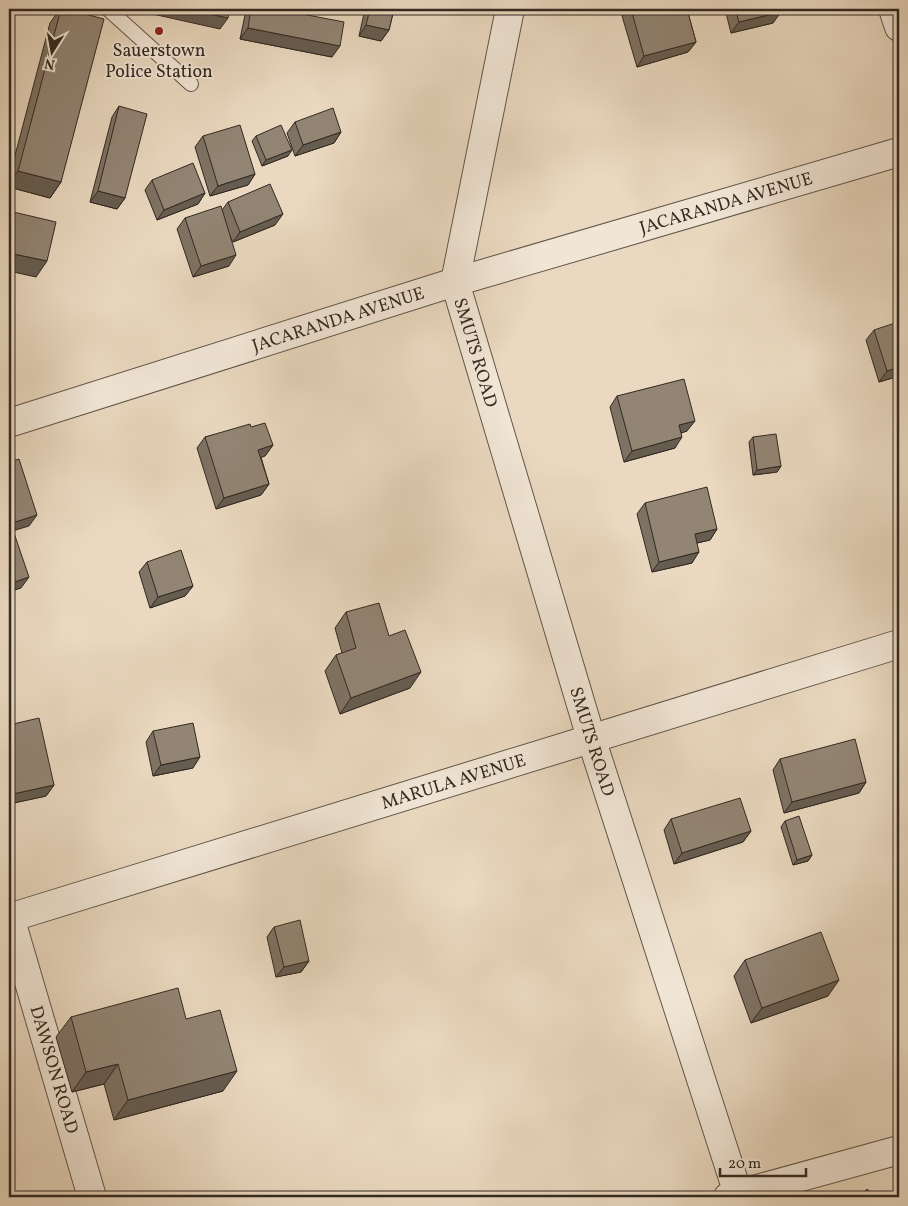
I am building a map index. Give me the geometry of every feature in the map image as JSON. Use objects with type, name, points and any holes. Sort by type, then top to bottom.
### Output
[{"type":"street","points":[[455,282],[510,9]]},
{"type":"street","points":[[893,9],[899,27]]},
{"type":"street","name":"JACARANDA AVENUE","points":[[9,423],[455,282],[899,152]]},
{"type":"street","name":"SMUTS ROAD","points":[[455,282],[591,738],[735,1196]]},
{"type":"street","name":"MARULA AVENUE","points":[[9,917],[899,644]]},
{"type":"street","name":"DAWSON ROAD","points":[[9,917],[92,1197]]},
{"type":"street","points":[[735,1196],[899,1150]]},
{"type":"lane","points":[[108,9],[190,84]]},
{"type":"building","points":[[61,9],[104,19],[61,182],[18,171]]},
{"type":"building","points":[[188,9],[230,9],[228,18]]},
{"type":"building","points":[[251,9],[276,9],[344,22],[340,46],[248,28]]},
{"type":"building","points":[[370,9],[394,9],[389,30],[366,25]]},
{"type":"building","points":[[631,9],[687,9],[696,42],[644,56]]},
{"type":"building","points":[[735,9],[780,9],[781,12],[739,22]]},
{"type":"building","points":[[119,106],[147,114],[125,198],[98,191]]},
{"type":"building","points":[[333,108],[341,132],[303,145],[295,122]]},
{"type":"building","points":[[240,125],[255,174],[218,186],[203,136]]},
{"type":"building","points":[[281,125],[292,150],[266,160],[256,136]]},
{"type":"building","points":[[193,163],[205,193],[164,210],[152,180]]},
{"type":"building","points":[[270,184],[283,214],[240,232],[228,202]]},
{"type":"building","points":[[221,206],[236,255],[201,266],[185,218]]},
{"type":"building","points":[[9,211],[56,222],[47,261],[9,253]]},
{"type":"building","points":[[895,323],[899,337],[899,367],[887,371],[874,330]]},
{"type":"building","points":[[684,379],[695,421],[679,425],[682,437],[632,451],[617,396]]},
{"type":"building","points":[[265,423],[273,445],[258,450],[269,484],[224,498],[205,437],[250,424],[251,427]]},
{"type":"building","points":[[776,434],[781,466],[757,470],[753,437]]},
{"type":"building","points":[[19,459],[37,515],[9,524],[9,462]]},
{"type":"building","points":[[707,487],[717,529],[695,534],[699,552],[659,562],[645,503]]},
{"type":"building","points":[[14,533],[29,577],[9,584],[9,534]]},
{"type":"building","points":[[181,550],[193,586],[158,597],[147,562]]},
{"type":"building","points":[[379,603],[389,636],[405,630],[421,672],[351,698],[336,655],[356,648],[346,612]]},
{"type":"building","points":[[39,718],[54,785],[13,794],[9,774],[9,725]]},
{"type":"building","points":[[193,723],[200,757],[161,765],[153,731]]},
{"type":"building","points":[[855,739],[866,782],[792,802],[780,759]]},
{"type":"building","points":[[740,798],[751,831],[682,853],[671,819]]},
{"type":"building","points":[[799,816],[812,855],[797,860],[785,821]]},
{"type":"building","points":[[300,920],[309,961],[284,967],[274,927]]},
{"type":"building","points":[[821,932],[839,980],[762,1008],[745,960]]},
{"type":"building","points":[[178,988],[186,1019],[220,1010],[237,1071],[128,1100],[118,1064],[86,1072],[71,1017]]},
{"type":"building","points":[[867,1189],[876,1197],[859,1197]]},
{"type":"place","name":"Sauerstown Police Station","points":[[159,31]]}]
